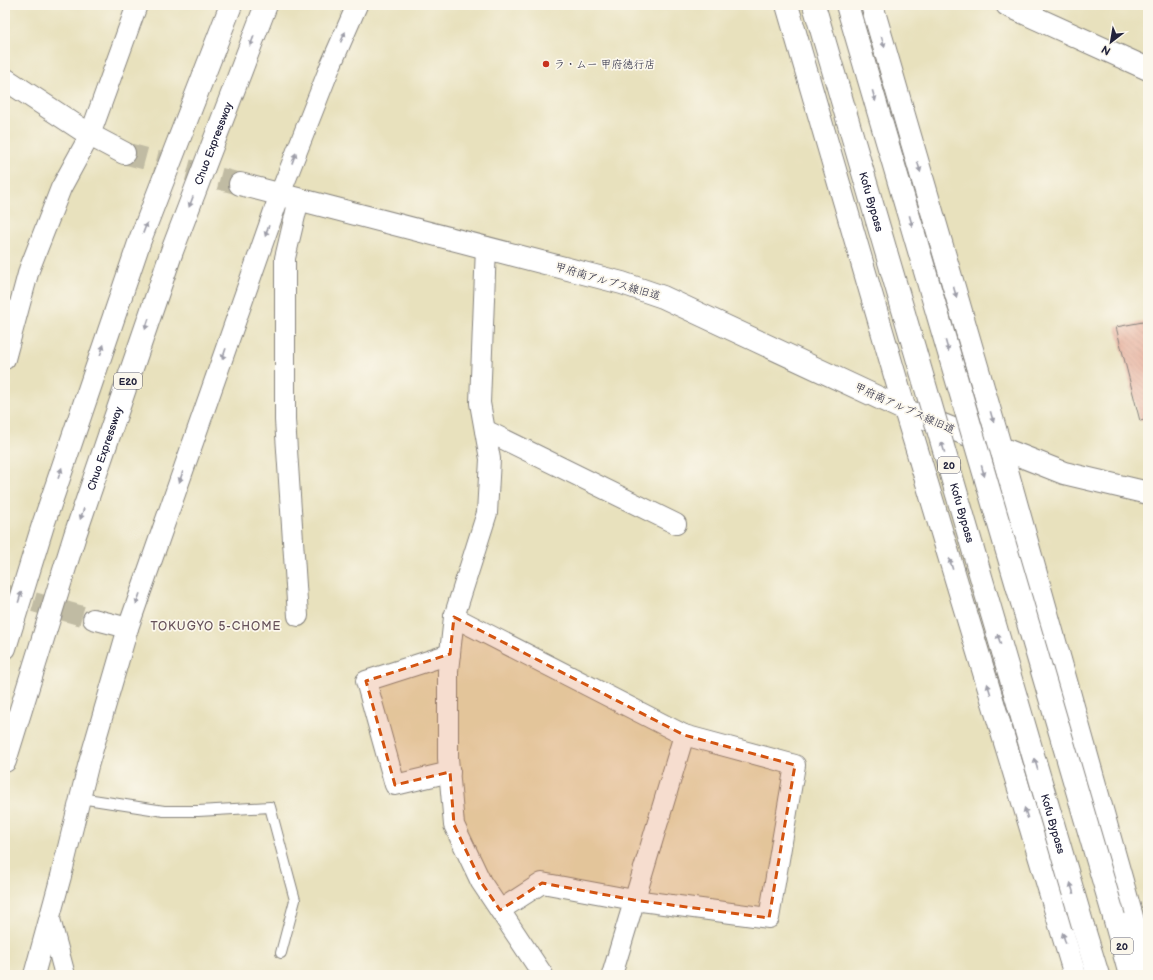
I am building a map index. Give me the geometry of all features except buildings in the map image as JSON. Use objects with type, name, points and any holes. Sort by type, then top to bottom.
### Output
[{"type":"main road","points":[[5,648],[43,525],[140,240],[231,5]]},
{"type":"main road","name":"Chuo Expressway","points":[[5,762],[75,535],[172,251],[266,5]]},
{"type":"main road","points":[[787,5],[905,410],[1075,975]]},
{"type":"main road","name":"Kofu Bypass","points":[[814,5],[1098,975]]},
{"type":"main road","name":"20","points":[[847,5],[1130,975]]},
{"type":"main road","points":[[872,5],[1001,449],[1148,974]]},
{"type":"main road","points":[[1007,5],[1148,69]]},
{"type":"main road","points":[[5,79],[90,135],[124,153]]},
{"type":"main road","name":"甲府南アルプス線旧道","points":[[240,184],[622,283],[663,296],[905,410],[1001,449],[1064,473],[1148,493]]},
{"type":"street","points":[[5,359],[34,256],[60,188],[90,135],[137,5]]},
{"type":"street","points":[[34,975],[50,919],[88,766],[128,628],[289,196],[330,67],[357,5]]},
{"type":"street","points":[[289,196],[285,258],[285,420],[298,616]]},
{"type":"street","points":[[486,247],[480,403],[490,459],[487,513],[454,617],[448,671],[448,758],[454,825],[481,882],[543,975]]},
{"type":"street","points":[[485,430],[676,524]]},
{"type":"street","points":[[454,617],[684,735],[795,765],[769,918],[634,900],[542,883],[500,910]]},
{"type":"street","points":[[93,619],[128,628]]},
{"type":"street","points":[[450,654],[366,682],[395,785],[450,772]]},
{"type":"street","points":[[612,975],[684,735]]},
{"type":"street","points":[[50,919],[65,975]]},
{"type":"lane","points":[[80,798],[164,811],[198,811],[270,807],[295,900],[281,953]]},
{"type":"highlighted area","points":[[454,617],[684,735],[795,765],[769,918],[634,900],[542,883],[500,910],[481,882],[454,825],[450,772],[395,785],[366,681],[450,654]]},
{"type":"tunnel","points":[[124,153],[240,184]]},
{"type":"tunnel","points":[[5,594],[93,619]]},
{"type":"place","name":"ラ・ムー 甲府徳行店","points":[[546,64]]},
{"type":"district","name":"TOKUGYO 5-CHOME","points":[[216,626]]}]
